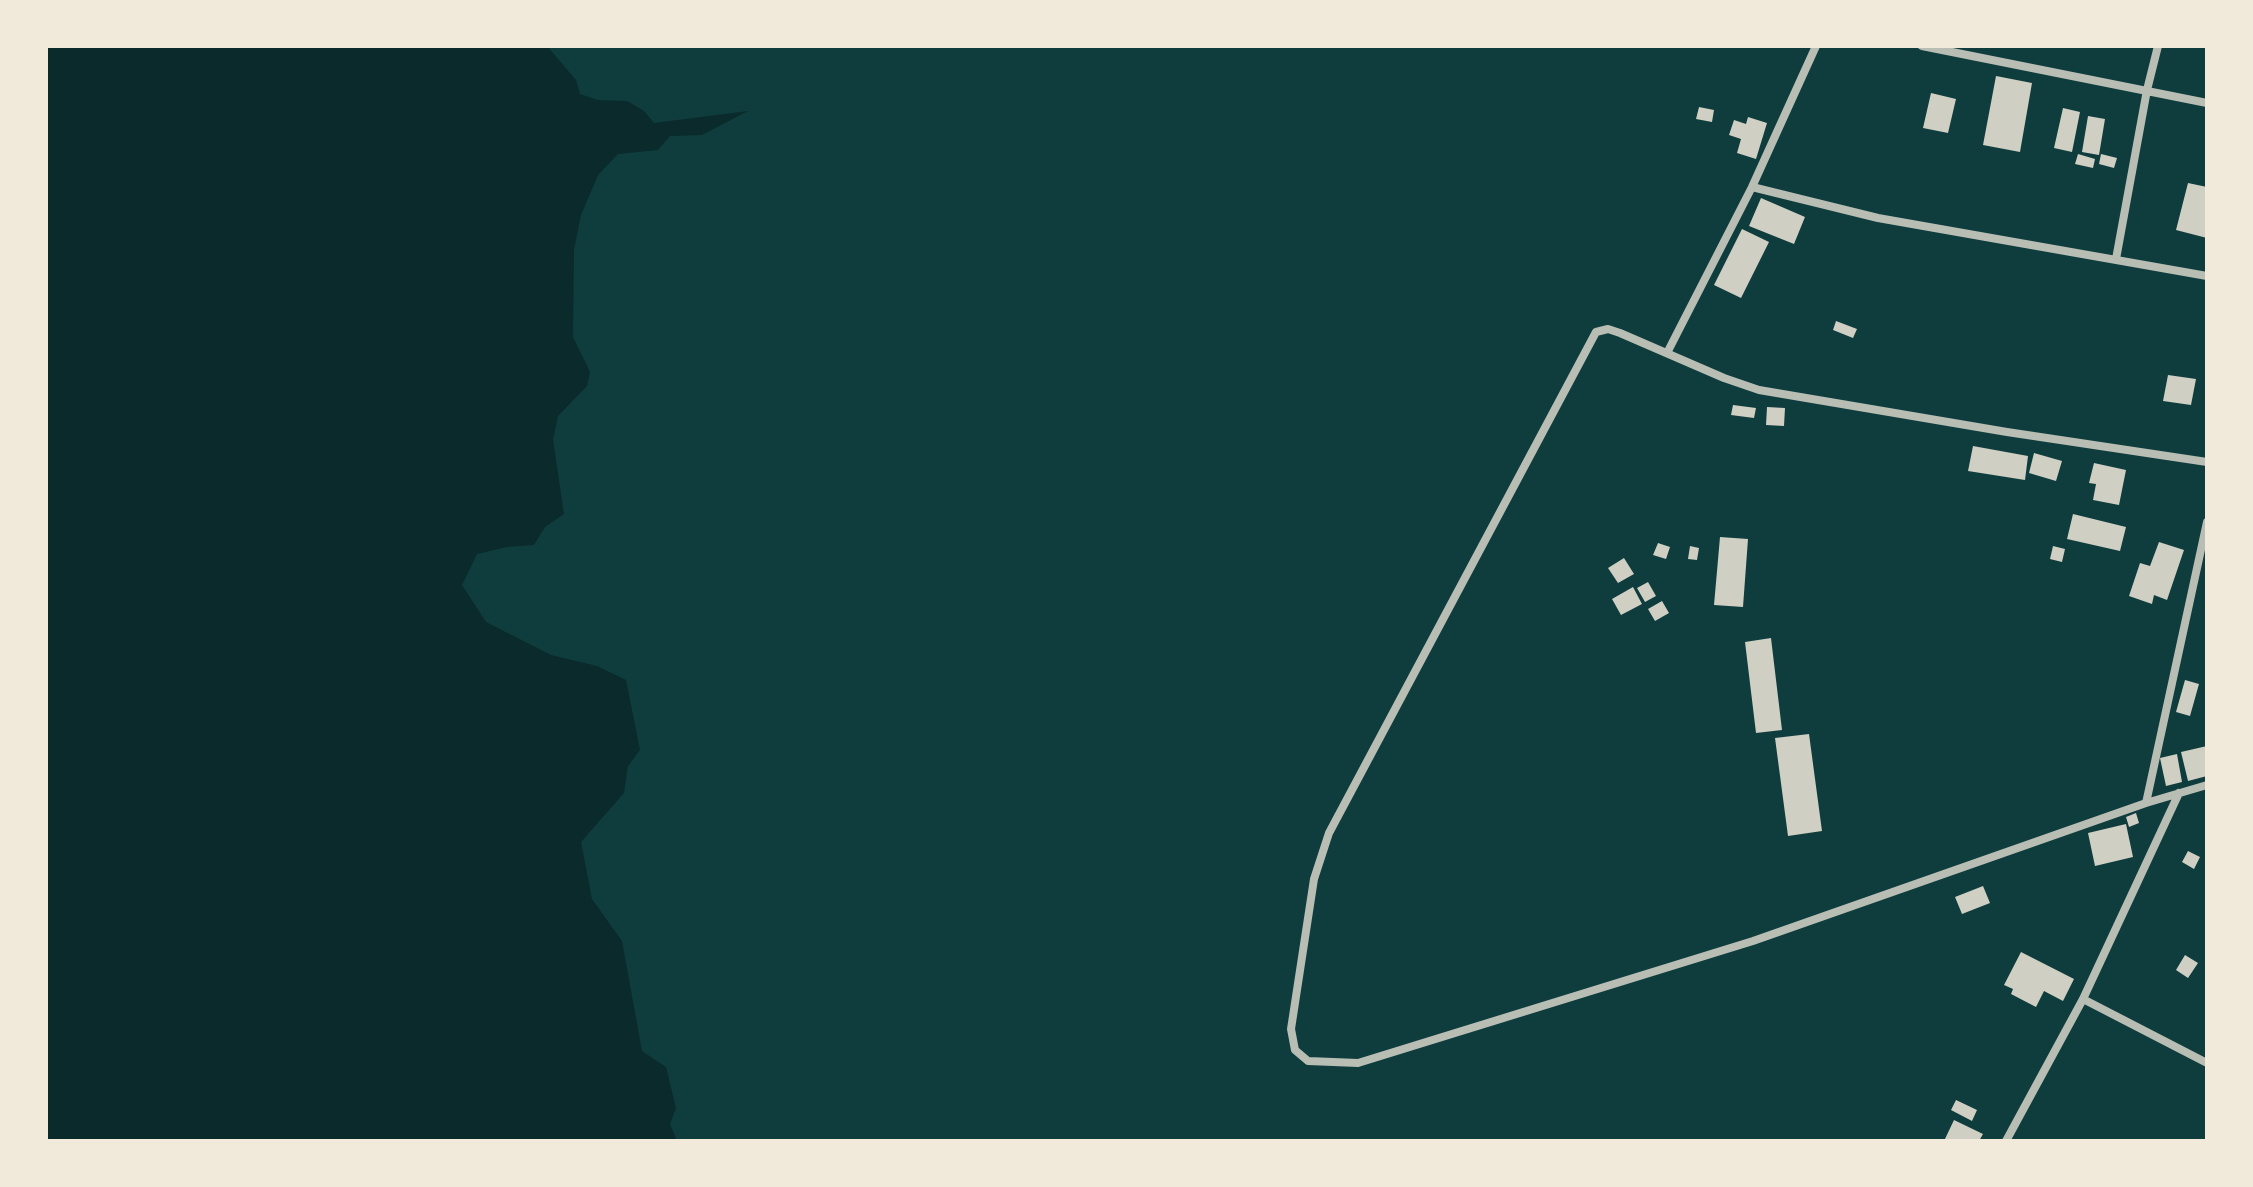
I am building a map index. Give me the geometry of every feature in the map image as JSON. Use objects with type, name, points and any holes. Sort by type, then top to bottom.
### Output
[{"type":"street","points":[[1667,353],[1752,187],[1816,46]]},
{"type":"street","points":[[1922,46],[2207,103]]},
{"type":"street","points":[[2116,259],[2158,46]]},
{"type":"street","points":[[1752,187],[1878,218],[2207,276]]},
{"type":"street","points":[[2207,462],[1759,390],[1608,329],[1596,332],[1329,833],[1314,879],[1291,1029],[1295,1050],[1308,1061],[1358,1063],[1753,941],[2146,803],[2207,785]]},
{"type":"street","points":[[2146,803],[2207,522]]},
{"type":"street","points":[[2006,1141],[2083,999],[2179,793]]},
{"type":"street","points":[[2083,999],[2207,1063]]},
{"type":"water","points":[[46,46],[547,46],[576,80],[580,94],[598,100],[627,101],[644,111],[654,123],[748,111],[702,135],[670,136],[658,150],[618,154],[598,175],[581,215],[574,250],[573,337],[590,372],[587,386],[558,416],[553,440],[564,514],[545,527],[534,545],[477,554],[462,585],[486,622],[551,655],[597,666],[626,680],[640,750],[628,766],[624,793],[581,842],[592,899],[622,941],[642,1051],[666,1067],[676,1108],[670,1124],[677,1141],[46,1141]]},
{"type":"building","points":[[1996,76],[2032,83],[2020,152],[1983,145]]},
{"type":"building","points":[[1931,93],[1956,99],[1948,133],[1923,128]]},
{"type":"building","points":[[1699,107],[1714,110],[1712,122],[1696,119]]},
{"type":"building","points":[[2063,108],[2080,112],[2072,152],[2054,148]]},
{"type":"building","points":[[2088,116],[2105,119],[2099,155],[2082,152]]},
{"type":"building","points":[[1748,117],[1767,123],[1756,159],[1737,153],[1741,139],[1729,135],[1734,120],[1746,124]]},
{"type":"building","points":[[2078,154],[2095,159],[2093,168],[2075,164]]},
{"type":"building","points":[[2101,154],[2117,158],[2114,168],[2099,164]]},
{"type":"building","points":[[2188,183],[2207,187],[2207,238],[2176,230]]},
{"type":"building","points":[[1761,198],[1805,217],[1794,244],[1749,226]]},
{"type":"building","points":[[1742,229],[1769,242],[1741,298],[1714,285]]},
{"type":"building","points":[[1836,321],[1857,329],[1853,338],[1833,330]]},
{"type":"building","points":[[2168,375],[2196,379],[2191,405],[2163,401]]},
{"type":"building","points":[[1733,405],[1756,408],[1754,418],[1731,415]]},
{"type":"building","points":[[1767,407],[1785,408],[1784,426],[1766,425]]},
{"type":"building","points":[[1973,446],[2028,456],[2025,480],[1968,471]]},
{"type":"building","points":[[2034,453],[2062,461],[2056,481],[2029,473]]},
{"type":"building","points":[[2094,463],[2126,470],[2119,505],[2093,500],[2096,484],[2089,483]]},
{"type":"building","points":[[2073,514],[2126,527],[2120,551],[2067,539]]},
{"type":"building","points":[[1720,537],[1748,539],[1743,607],[1714,605]]},
{"type":"building","points":[[2159,542],[2184,550],[2167,600],[2154,595],[2152,604],[2129,596],[2140,563],[2150,566]]},
{"type":"building","points":[[1658,543],[1670,547],[1666,559],[1653,555]]},
{"type":"building","points":[[1690,546],[1699,548],[1697,560],[1688,559]]},
{"type":"building","points":[[2053,546],[2065,549],[2062,562],[2050,559]]},
{"type":"building","points":[[1624,558],[1634,574],[1618,583],[1608,568]]},
{"type":"building","points":[[1648,582],[1656,596],[1645,602],[1637,588]]},
{"type":"building","points":[[1633,587],[1642,604],[1621,615],[1612,599]]},
{"type":"building","points":[[1662,601],[1669,613],[1655,621],[1648,609]]},
{"type":"building","points":[[1771,638],[1782,730],[1756,733],[1745,642]]},
{"type":"building","points":[[2185,680],[2199,684],[2190,716],[2176,712]]},
{"type":"building","points":[[1809,734],[1822,831],[1788,836],[1775,738]]},
{"type":"building","points":[[2207,746],[2207,776],[2188,781],[2181,752]]},
{"type":"building","points":[[2177,754],[2182,782],[2166,786],[2160,758]]},
{"type":"building","points":[[2136,813],[2139,823],[2129,827],[2126,817]]},
{"type":"building","points":[[2126,824],[2133,857],[2095,866],[2088,833]]},
{"type":"building","points":[[2188,851],[2200,857],[2194,869],[2182,862]]},
{"type":"building","points":[[1983,886],[1990,903],[1962,914],[1955,897]]},
{"type":"building","points":[[2021,952],[2074,979],[2063,1001],[2044,991],[2036,1007],[2011,994],[2013,989],[2004,985]]},
{"type":"building","points":[[2185,955],[2198,963],[2188,978],[2176,970]]},
{"type":"building","points":[[1956,1100],[1977,1110],[1972,1121],[1951,1110]]},
{"type":"building","points":[[1954,1120],[1983,1134],[1979,1141],[1944,1141]]}]
